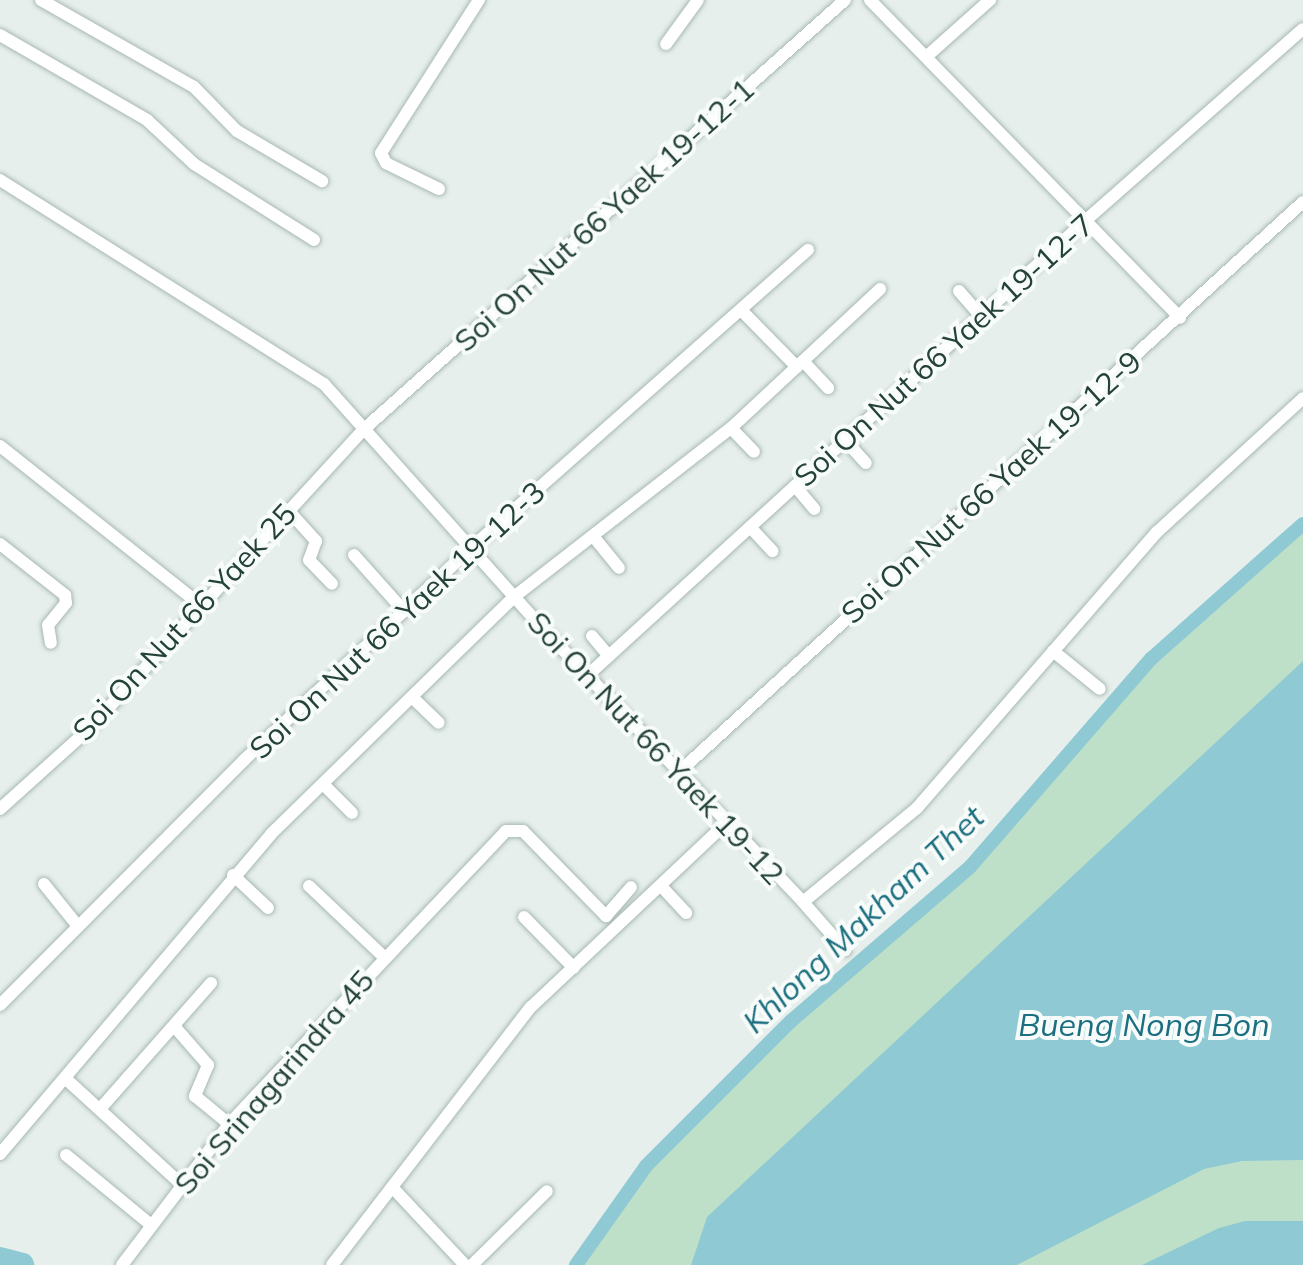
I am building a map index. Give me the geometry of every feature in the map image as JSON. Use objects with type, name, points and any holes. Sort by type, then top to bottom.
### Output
[{"type":"street","points":[[41,0],[194,87],[237,131],[322,181]]},
{"type":"street","points":[[439,189],[386,163],[381,153],[479,0]]},
{"type":"street","points":[[666,44],[698,0]]},
{"type":"street","name":"Soi On Nut 66 Yaek 19-12-1","points":[[363,430],[845,0]]},
{"type":"street","points":[[870,0],[1180,318]]},
{"type":"street","points":[[926,57],[990,0]]},
{"type":"street","name":"Soi On Nut 66 Yaek 19-12-7","points":[[588,675],[1085,221],[1303,29]]},
{"type":"street","points":[[0,35],[147,120],[194,164],[314,240]]},
{"type":"street","name":"Soi On Nut 66 Yaek 19-12","points":[[0,180],[310,373],[725,824],[803,902],[917,808],[1157,532],[1303,398]]},
{"type":"street","name":"Soi On Nut 66 Yaek 19-12-9","points":[[679,772],[1180,318],[1303,202]]},
{"type":"street","name":"Soi On Nut 66 Yaek 19-12-3","points":[[0,1005],[77,925],[471,548],[743,312],[808,250]]},
{"type":"street","points":[[0,1154],[66,1079],[233,875],[323,784],[515,596],[731,428],[880,289]]},
{"type":"street","points":[[959,291],[981,316]]},
{"type":"street","points":[[743,312],[828,388]]},
{"type":"street","points":[[731,428],[754,452]]},
{"type":"street","name":"Soi On Nut 66 Yaek 25","points":[[0,809],[100,718],[199,604],[363,430]]},
{"type":"street","points":[[845,440],[866,463]]},
{"type":"street","points":[[0,446],[199,604]]},
{"type":"street","points":[[795,486],[814,509]]},
{"type":"street","points":[[288,510],[316,541],[309,560],[332,584]]},
{"type":"street","points":[[750,527],[772,551]]},
{"type":"street","points":[[593,536],[619,568]]},
{"type":"street","points":[[0,544],[65,595],[66,603],[48,625],[51,643]]},
{"type":"street","points":[[354,555],[404,611]]},
{"type":"street","points":[[592,636],[609,656]]},
{"type":"street","points":[[1053,651],[1100,689]]},
{"type":"street","points":[[412,697],[439,723]]},
{"type":"street","points":[[323,784],[352,813]]},
{"type":"street","points":[[332,1265],[531,1007],[725,824]]},
{"type":"street","name":"Soi Srinagarindra 45","points":[[122,1265],[229,1124],[506,831],[523,831],[606,916],[631,887]]},
{"type":"street","points":[[233,875],[268,908]]},
{"type":"street","points":[[44,884],[77,925]]},
{"type":"street","points":[[309,886],[384,957]]},
{"type":"street","points":[[661,886],[686,913]]},
{"type":"street","points":[[803,902],[845,950]]},
{"type":"street","points":[[524,917],[574,968]]},
{"type":"street","points":[[100,1109],[211,983]]},
{"type":"street","points":[[174,1026],[208,1065],[195,1096],[229,1124]]},
{"type":"street","points":[[66,1079],[181,1184]]},
{"type":"street","points":[[66,1155],[151,1225]]},
{"type":"street","points":[[392,1187],[465,1265]]},
{"type":"street","points":[[472,1265],[547,1191]]},
{"type":"green space","name":"Bueng Nong Bon","points":[[1303,524],[1303,1265],[576,1265],[646,1166],[791,1021],[970,867],[1152,658]]},
{"type":"water","name":"Bueng Nong Bon","points":[[1303,661],[1303,1160],[1242,1161],[1204,1169],[1017,1265],[691,1265],[707,1217]]},
{"type":"water","points":[[1245,1221],[1303,1221],[1303,1265],[1142,1265],[1219,1228]]},
{"type":"waterway","name":"Khlong Makham Thet","points":[[576,1265],[646,1166],[791,1021],[970,867],[1152,658],[1303,524]]},
{"type":"waterway","points":[[0,1259],[22,1265]]}]
